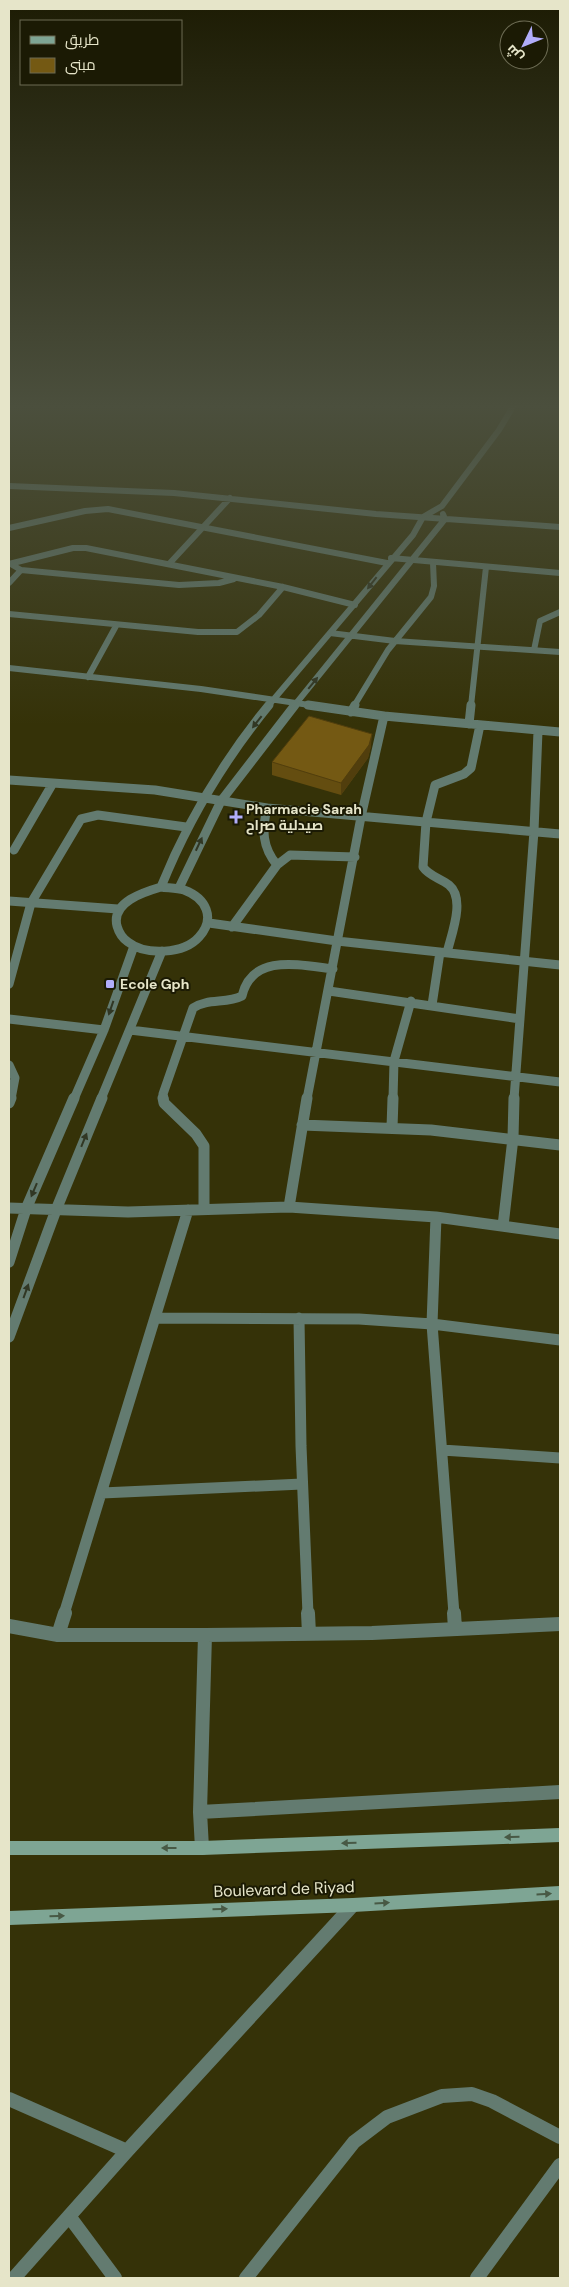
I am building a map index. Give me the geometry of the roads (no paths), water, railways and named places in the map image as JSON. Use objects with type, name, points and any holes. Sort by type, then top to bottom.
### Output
[{"type":"main road","points":[[9,1848],[202,1848],[560,1835]]},
{"type":"main road","name":"Boulevard de Riyad","points":[[9,1918],[353,1904],[560,1893]]},
{"type":"street","points":[[9,528],[90,512]]},
{"type":"street","points":[[117,512],[389,560],[560,573]]},
{"type":"street","points":[[169,564],[217,512]]},
{"type":"street","points":[[369,512],[560,527]]},
{"type":"street","points":[[161,887],[186,827],[203,797],[231,756],[330,633],[355,605],[389,560],[413,534],[423,517],[432,512]]},
{"type":"street","points":[[443,512],[445,519]]},
{"type":"street","points":[[179,888],[221,801],[445,519]]},
{"type":"street","points":[[9,563],[72,548],[86,548],[283,587],[355,605]]},
{"type":"street","points":[[9,563],[21,570],[179,585],[219,583],[238,578]]},
{"type":"street","points":[[350,712],[395,640],[414,620],[432,596],[435,587],[432,563]]},
{"type":"street","points":[[469,724],[486,568]]},
{"type":"street","points":[[9,583],[21,570]]},
{"type":"street","points":[[9,614],[116,626],[198,632],[237,632],[259,615],[283,587]]},
{"type":"street","points":[[534,650],[540,620],[560,612]]},
{"type":"street","points":[[88,677],[116,626]]},
{"type":"street","points":[[330,633],[350,637],[560,652]]},
{"type":"street","points":[[9,668],[275,700],[296,705],[384,716],[560,732]]},
{"type":"street","points":[[289,1207],[315,1052],[329,991],[361,816],[384,716]]},
{"type":"street","points":[[432,1005],[456,906],[456,896],[450,886],[428,873],[423,867],[426,822],[435,785],[464,774],[471,768],[480,725]]},
{"type":"street","points":[[503,1226],[513,1138],[515,1076],[534,831],[538,731]]},
{"type":"street","points":[[9,780],[155,790],[267,808],[560,834]]},
{"type":"street","points":[[14,850],[54,783]]},
{"type":"street","points":[[267,808],[262,825],[263,842],[269,856],[277,865]]},
{"type":"street","points":[[9,984],[31,903],[63,846],[81,819],[90,815],[106,815],[186,827]]},
{"type":"street","points":[[232,927],[277,865],[290,855],[355,857]]},
{"type":"street","points":[[161,887],[179,888],[200,898],[210,914],[205,932],[192,943],[175,950],[162,951],[134,946],[117,929],[118,909],[135,894],[161,887]]},
{"type":"street","points":[[9,901],[118,909]]},
{"type":"street","points":[[209,923],[444,953],[560,965]]},
{"type":"street","points":[[9,1262],[26,1209],[104,1030],[134,946]]},
{"type":"street","points":[[9,1337],[56,1210],[162,951]]},
{"type":"street","points":[[204,1209],[206,1158],[204,1146],[184,1122],[164,1103],[166,1081],[184,1038],[193,1008],[204,1002],[238,999],[242,996],[247,980],[259,970],[283,965],[333,969]]},
{"type":"street","points":[[329,991],[411,1001],[520,1020]]},
{"type":"street","points":[[392,1128],[394,1062],[411,1001]]},
{"type":"street","points":[[9,1019],[104,1030]]},
{"type":"street","points":[[130,1030],[560,1082]]},
{"type":"street","points":[[9,1065],[14,1070],[16,1081],[9,1103]]},
{"type":"street","points":[[302,1126],[392,1128],[513,1138],[560,1145]]},
{"type":"street","points":[[9,1208],[128,1212],[289,1207],[436,1217],[560,1234]]},
{"type":"street","points":[[58,1635],[188,1210]]},
{"type":"street","points":[[436,1217],[432,1324],[454,1629]]},
{"type":"street","points":[[155,1318],[299,1318],[432,1324],[560,1340]]},
{"type":"street","points":[[299,1318],[302,1484],[309,1634]]},
{"type":"street","points":[[442,1450],[560,1458]]},
{"type":"street","points":[[102,1493],[302,1484]]},
{"type":"street","points":[[9,1626],[58,1635],[205,1635],[309,1634],[560,1624]]},
{"type":"street","points":[[202,1848],[200,1812],[205,1635]]},
{"type":"street","points":[[200,1812],[560,1792]]},
{"type":"street","points":[[14,2278],[127,2151],[353,1904]]},
{"type":"street","points":[[246,2278],[354,2142],[386,2117],[442,2096],[472,2094],[492,2101],[560,2137]]},
{"type":"street","points":[[9,2099],[127,2151]]},
{"type":"street","points":[[477,2278],[560,2166]]},
{"type":"street","points":[[69,2216],[115,2278]]},
{"type":"place","name":"Pharmacie Sarah صيدلية صراح","points":[[236,817]]},
{"type":"place","name":"Ecole Gph","points":[[110,984]]}]
